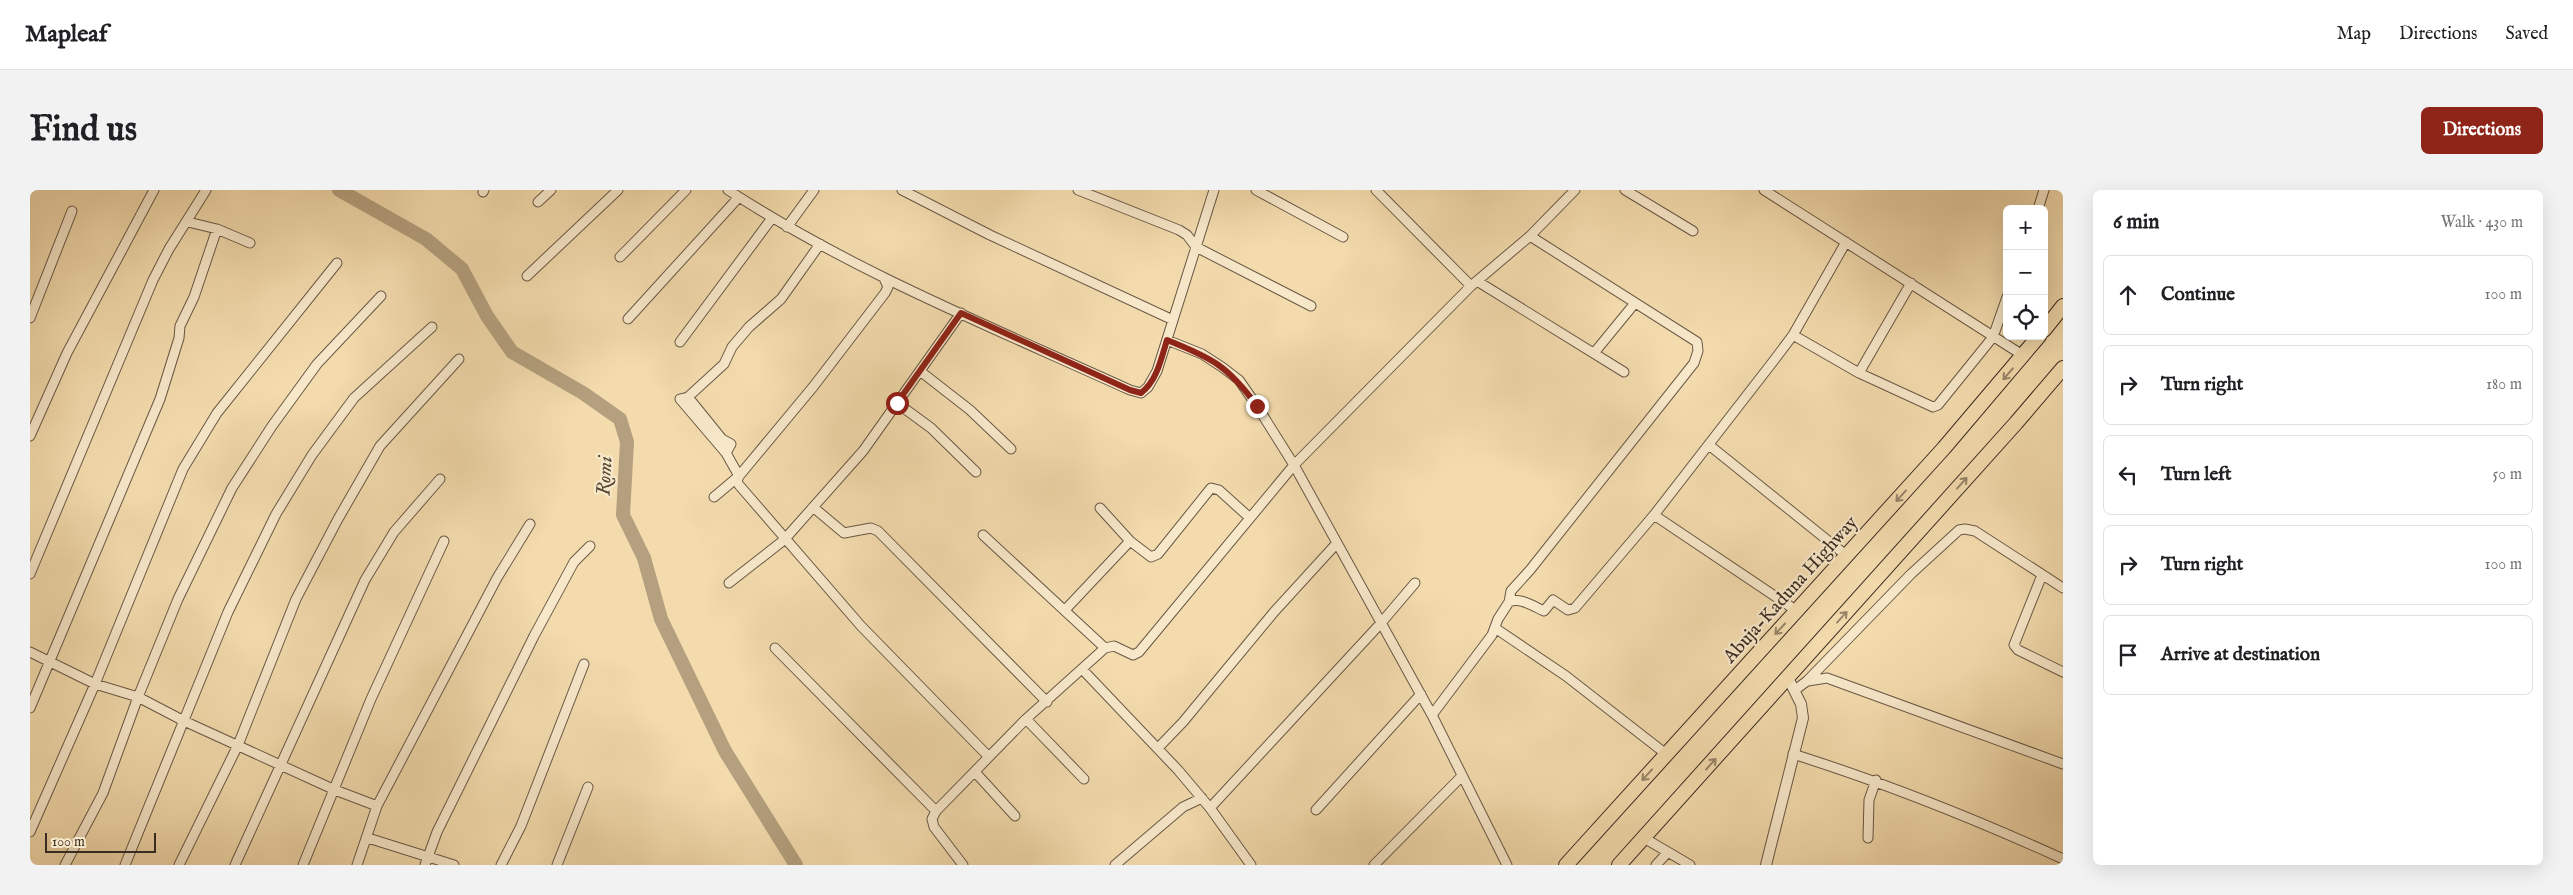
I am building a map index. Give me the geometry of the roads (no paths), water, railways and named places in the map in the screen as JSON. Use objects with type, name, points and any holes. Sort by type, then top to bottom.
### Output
[{"type":"highway","points":[[2048,325],[2063,306]]},
{"type":"highway","name":"Abuja-Kaduna Highway","points":[[1566,865],[1797,612],[2024,356],[2036,340]]},
{"type":"highway","points":[[1619,865],[1792,684],[2063,368]]},
{"type":"street","points":[[30,436],[67,353],[154,190]]},
{"type":"street","points":[[30,574],[153,280],[169,249],[188,222],[206,190]]},
{"type":"street","points":[[538,202],[551,190]]},
{"type":"street","points":[[526,276],[618,190]]},
{"type":"street","points":[[620,257],[686,190]]},
{"type":"street","points":[[728,190],[772,218],[883,278],[1130,390],[1141,393],[1148,387],[1157,371],[1214,190]]},
{"type":"street","points":[[787,226],[814,190]]},
{"type":"street","points":[[902,190],[990,235],[1173,320]]},
{"type":"street","points":[[1078,190],[1179,230],[1196,247],[1310,306]]},
{"type":"street","points":[[1256,190],[1343,237]]},
{"type":"street","points":[[1376,190],[1474,283],[1624,372]]},
{"type":"street","points":[[963,865],[934,827],[932,820],[936,811],[975,772],[989,753],[1105,648],[1114,646],[1133,656],[1139,652],[1294,465],[1474,283],[1530,236],[1575,190]]},
{"type":"street","points":[[1625,190],[1693,231]]},
{"type":"street","points":[[1764,190],[2024,356]]},
{"type":"street","points":[[2039,205],[2044,190]]},
{"type":"street","points":[[628,319],[739,197]]},
{"type":"street","points":[[30,318],[72,211]]},
{"type":"street","points":[[680,342],[772,218]]},
{"type":"street","points":[[188,222],[217,229],[250,242]]},
{"type":"street","points":[[30,708],[160,399],[179,338],[180,326],[194,297],[217,229]]},
{"type":"street","points":[[1432,714],[1492,635],[1509,602],[1514,586],[1530,570],[1694,363],[1698,351],[1697,342],[1530,236]]},
{"type":"street","points":[[1509,602],[1514,599],[1522,601],[1544,611],[1553,600],[1568,610],[1576,608],[1654,515],[1793,335],[1846,242]]},
{"type":"street","points":[[820,244],[781,299],[749,327],[732,347],[724,364],[688,396],[722,439],[731,444],[726,453],[739,476],[737,481],[739,485],[784,540],[860,626],[989,753]]},
{"type":"street","points":[[30,832],[95,684],[183,469],[217,413],[337,263]]},
{"type":"street","points":[[714,497],[739,476],[813,386],[885,293],[888,286],[883,278]]},
{"type":"street","points":[[1859,373],[1911,283]]},
{"type":"street","points":[[65,865],[103,793],[138,697],[178,599],[232,488],[272,426],[317,364],[381,296]]},
{"type":"street","points":[[1594,353],[1635,303]]},
{"type":"street","points":[[1793,335],[1859,373],[1933,407],[1938,405],[1993,337],[2003,308]]},
{"type":"street","points":[[729,583],[784,540],[863,451],[961,313]]},
{"type":"street","points":[[125,865],[228,612],[276,514],[312,455],[354,398],[432,327]]},
{"type":"street","points":[[1167,340],[1202,354],[1239,380],[1294,465],[1421,694],[1507,865]]},
{"type":"street","points":[[179,865],[238,745],[296,598],[357,486],[380,446],[459,359]]},
{"type":"street","points":[[920,371],[970,410],[1011,449]]},
{"type":"street","points":[[897,403],[931,428],[976,472]]},
{"type":"street","points":[[1709,445],[1847,556]]},
{"type":"street","points":[[236,865],[280,763],[366,580],[394,532],[440,479]]},
{"type":"street","points":[[1100,508],[1130,540],[1151,557],[1155,556],[1211,488],[1219,490],[1250,518]]},
{"type":"street","points":[[813,507],[844,534],[871,528],[878,531],[1047,702]]},
{"type":"street","points":[[1654,515],[1797,612]]},
{"type":"street","points":[[357,865],[368,838],[377,806],[493,585],[530,524]]},
{"type":"street","points":[[1807,681],[1911,574],[1959,530],[1975,531],[2063,588]]},
{"type":"street","points":[[983,535],[1105,648]]},
{"type":"street","points":[[1065,610],[1130,540]]},
{"type":"street","points":[[303,865],[371,699],[444,541]]},
{"type":"street","points":[[1158,748],[1183,722],[1274,612],[1337,544]]},
{"type":"street","points":[[426,861],[437,832],[534,636],[574,562],[590,546]]},
{"type":"street","points":[[2042,575],[2014,645],[2018,650],[2063,672]]},
{"type":"street","points":[[1210,808],[1381,623],[1415,583]]},
{"type":"street","points":[[1495,628],[1566,676],[1666,754]]},
{"type":"street","points":[[775,648],[936,811]]},
{"type":"street","points":[[30,652],[95,684],[138,697],[184,722],[280,763],[335,790],[377,806]]},
{"type":"street","points":[[501,865],[521,826],[584,664]]},
{"type":"street","points":[[1082,669],[1158,748],[1202,798],[1246,863]]},
{"type":"street","points":[[1766,865],[1803,718],[1801,704],[1792,684],[1826,678],[2063,764]]},
{"type":"street","points":[[1316,810],[1421,694]]},
{"type":"street","points":[[1026,718],[1084,779]]},
{"type":"street","points":[[1793,754],[1876,780],[1982,822],[2063,860]]},
{"type":"street","points":[[975,772],[1015,816]]},
{"type":"street","points":[[1374,865],[1462,776]]},
{"type":"street","points":[[1868,838],[1869,800],[1876,780]]},
{"type":"street","points":[[557,865],[588,786]]},
{"type":"street","points":[[1115,865],[1183,807],[1202,798]]},
{"type":"street","points":[[368,838],[426,861],[454,865]]},
{"type":"street","points":[[1644,838],[1690,865]]},
{"type":"street","points":[[1656,865],[1668,852]]},
{"type":"waterway","name":"Romi","points":[[339,190],[426,239],[462,269],[487,316],[512,352],[583,393],[620,419],[627,442],[623,515],[644,558],[661,619],[725,751],[796,865]]}]
